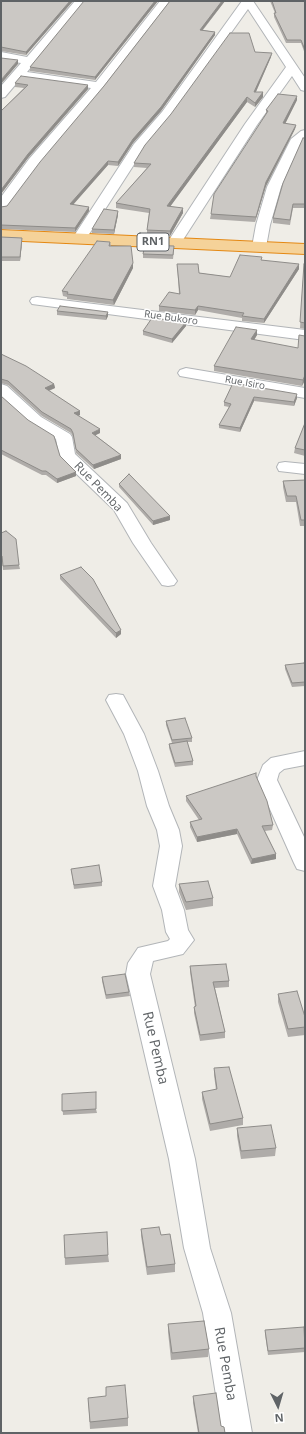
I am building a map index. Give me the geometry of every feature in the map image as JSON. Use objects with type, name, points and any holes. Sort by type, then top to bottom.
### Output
[{"type":"highway","name":"RN1","points":[[1,235],[305,249]]},
{"type":"street","points":[[1,94],[81,1]]},
{"type":"street","points":[[1,206],[34,162],[99,86],[166,1]]},
{"type":"street","points":[[79,239],[139,147],[166,115],[248,1],[305,87]]},
{"type":"street","points":[[1,56],[29,61]]},
{"type":"street","points":[[174,243],[251,124],[291,68]]},
{"type":"street","points":[[18,74],[99,86]]},
{"type":"street","points":[[258,247],[262,225],[274,187],[297,139],[305,134]]},
{"type":"street","name":"Rue Bukoro","points":[[37,301],[305,335]]},
{"type":"street","name":"Rue Isiro","points":[[186,373],[305,393]]},
{"type":"street","name":"Rue Pemba","points":[[1,389],[34,420],[64,437],[67,455],[121,506],[142,543],[168,581]]},
{"type":"street","points":[[285,467],[305,469]]},
{"type":"street","name":"Rue Pemba","points":[[116,700],[134,734],[148,771],[158,806],[168,830],[171,846],[164,886],[173,910],[177,932],[183,940],[175,948],[146,954],[140,963],[138,974],[182,1159],[197,1248],[217,1313],[237,1433]]},
{"type":"street","points":[[305,758],[278,763],[270,770],[267,780],[305,863]]},
{"type":"building","points":[[1,1],[70,1],[26,52],[1,47]]},
{"type":"building","points":[[84,1],[155,1],[95,77],[30,67]]},
{"type":"building","points":[[170,1],[222,1],[200,30],[215,32],[161,107],[133,139],[118,162],[108,161],[70,204],[89,207],[75,228],[1,225],[1,207],[7,206],[40,162],[104,86]]},
{"type":"building","points":[[272,1],[305,1],[305,50],[301,40],[287,40],[274,13],[276,13]]},
{"type":"building","points":[[230,33],[249,33],[255,52],[272,53],[254,92],[263,92],[255,103],[247,97],[167,206],[183,208],[170,231],[147,230],[150,209],[116,203],[151,164],[134,163],[145,145],[171,114]]},
{"type":"building","points":[[1,58],[18,60],[1,80]]},
{"type":"building","points":[[21,76],[88,85],[28,154],[1,190],[1,111],[28,85],[15,83]]},
{"type":"building","points":[[278,94],[297,96],[283,123],[296,125],[266,182],[256,217],[211,214],[214,194],[268,111],[266,110]]},
{"type":"building","points":[[303,138],[305,138],[305,204],[293,204],[290,220],[273,218],[283,183]]},
{"type":"building","points":[[104,209],[118,211],[114,230],[92,229]]},
{"type":"building","points":[[1,237],[22,238],[20,257],[1,257]]},
{"type":"building","points":[[97,241],[110,242],[109,246],[131,246],[133,263],[113,300],[67,294],[68,292],[62,291]]},
{"type":"building","points":[[145,245],[174,246],[173,255],[143,254]]},
{"type":"building","points":[[240,255],[262,257],[261,260],[299,264],[264,319],[242,316],[244,313],[198,306],[195,310],[159,306],[169,292],[180,294],[177,264],[198,264],[199,273],[230,277]]},
{"type":"building","points":[[305,264],[305,323],[300,322]]},
{"type":"building","points":[[60,306],[108,312],[106,316],[57,311]]},
{"type":"building","points":[[152,318],[186,322],[172,339],[143,331]]},
{"type":"building","points":[[236,327],[257,330],[251,339],[298,348],[299,335],[305,336],[305,375],[303,380],[214,366]]},
{"type":"building","points":[[1,354],[26,366],[54,384],[45,388],[80,411],[74,413],[100,429],[92,433],[121,455],[93,465],[76,449],[71,429],[42,412],[8,381],[1,379]]},
{"type":"building","points":[[233,383],[297,394],[294,402],[254,397],[240,428],[219,425],[231,404],[224,402]]},
{"type":"building","points":[[1,396],[28,420],[54,436],[60,456],[76,472],[57,479],[46,471],[42,471],[1,450]]},
{"type":"building","points":[[305,423],[305,450],[295,448]]},
{"type":"building","points":[[129,474],[170,516],[153,521],[119,484]]},
{"type":"building","points":[[305,480],[305,520],[301,520],[296,496],[287,496],[283,481]]},
{"type":"building","points":[[6,531],[16,539],[19,565],[3,566],[1,555],[1,533]]},
{"type":"building","points":[[81,567],[93,579],[121,630],[116,633],[60,575]]},
{"type":"building","points":[[304,663],[305,682],[292,683],[285,665]]},
{"type":"building","points":[[185,718],[192,738],[172,740],[166,721]]},
{"type":"building","points":[[187,741],[193,761],[175,763],[169,744]]},
{"type":"building","points":[[256,773],[267,801],[273,825],[262,826],[276,854],[252,859],[237,829],[197,837],[190,822],[202,819],[186,796]]},
{"type":"building","points":[[99,865],[102,882],[74,885],[71,869]]},
{"type":"building","points":[[208,881],[213,898],[186,902],[179,884]]},
{"type":"building","points":[[226,964],[229,981],[213,982],[225,1032],[200,1035],[194,1007],[196,1006],[190,966]]},
{"type":"building","points":[[125,974],[129,992],[106,995],[102,977]]},
{"type":"building","points":[[297,991],[305,1017],[305,1027],[288,1029],[278,994]]},
{"type":"building","points":[[229,1067],[243,1118],[210,1124],[202,1092],[217,1089],[214,1068]]},
{"type":"building","points":[[96,1092],[96,1109],[62,1111],[62,1094]]},
{"type":"building","points":[[271,1125],[276,1148],[241,1151],[237,1128]]},
{"type":"building","points":[[159,1227],[161,1235],[170,1234],[175,1264],[147,1267],[141,1229]]},
{"type":"building","points":[[107,1232],[108,1255],[65,1258],[64,1235]]},
{"type":"building","points":[[204,1321],[209,1349],[172,1353],[168,1324]]},
{"type":"building","points":[[304,1327],[305,1348],[268,1351],[265,1330]]},
{"type":"building","points":[[125,1385],[128,1418],[90,1422],[88,1398],[106,1396],[106,1387]]},
{"type":"building","points":[[216,1393],[221,1426],[224,1427],[225,1433],[199,1433],[193,1396]]}]
